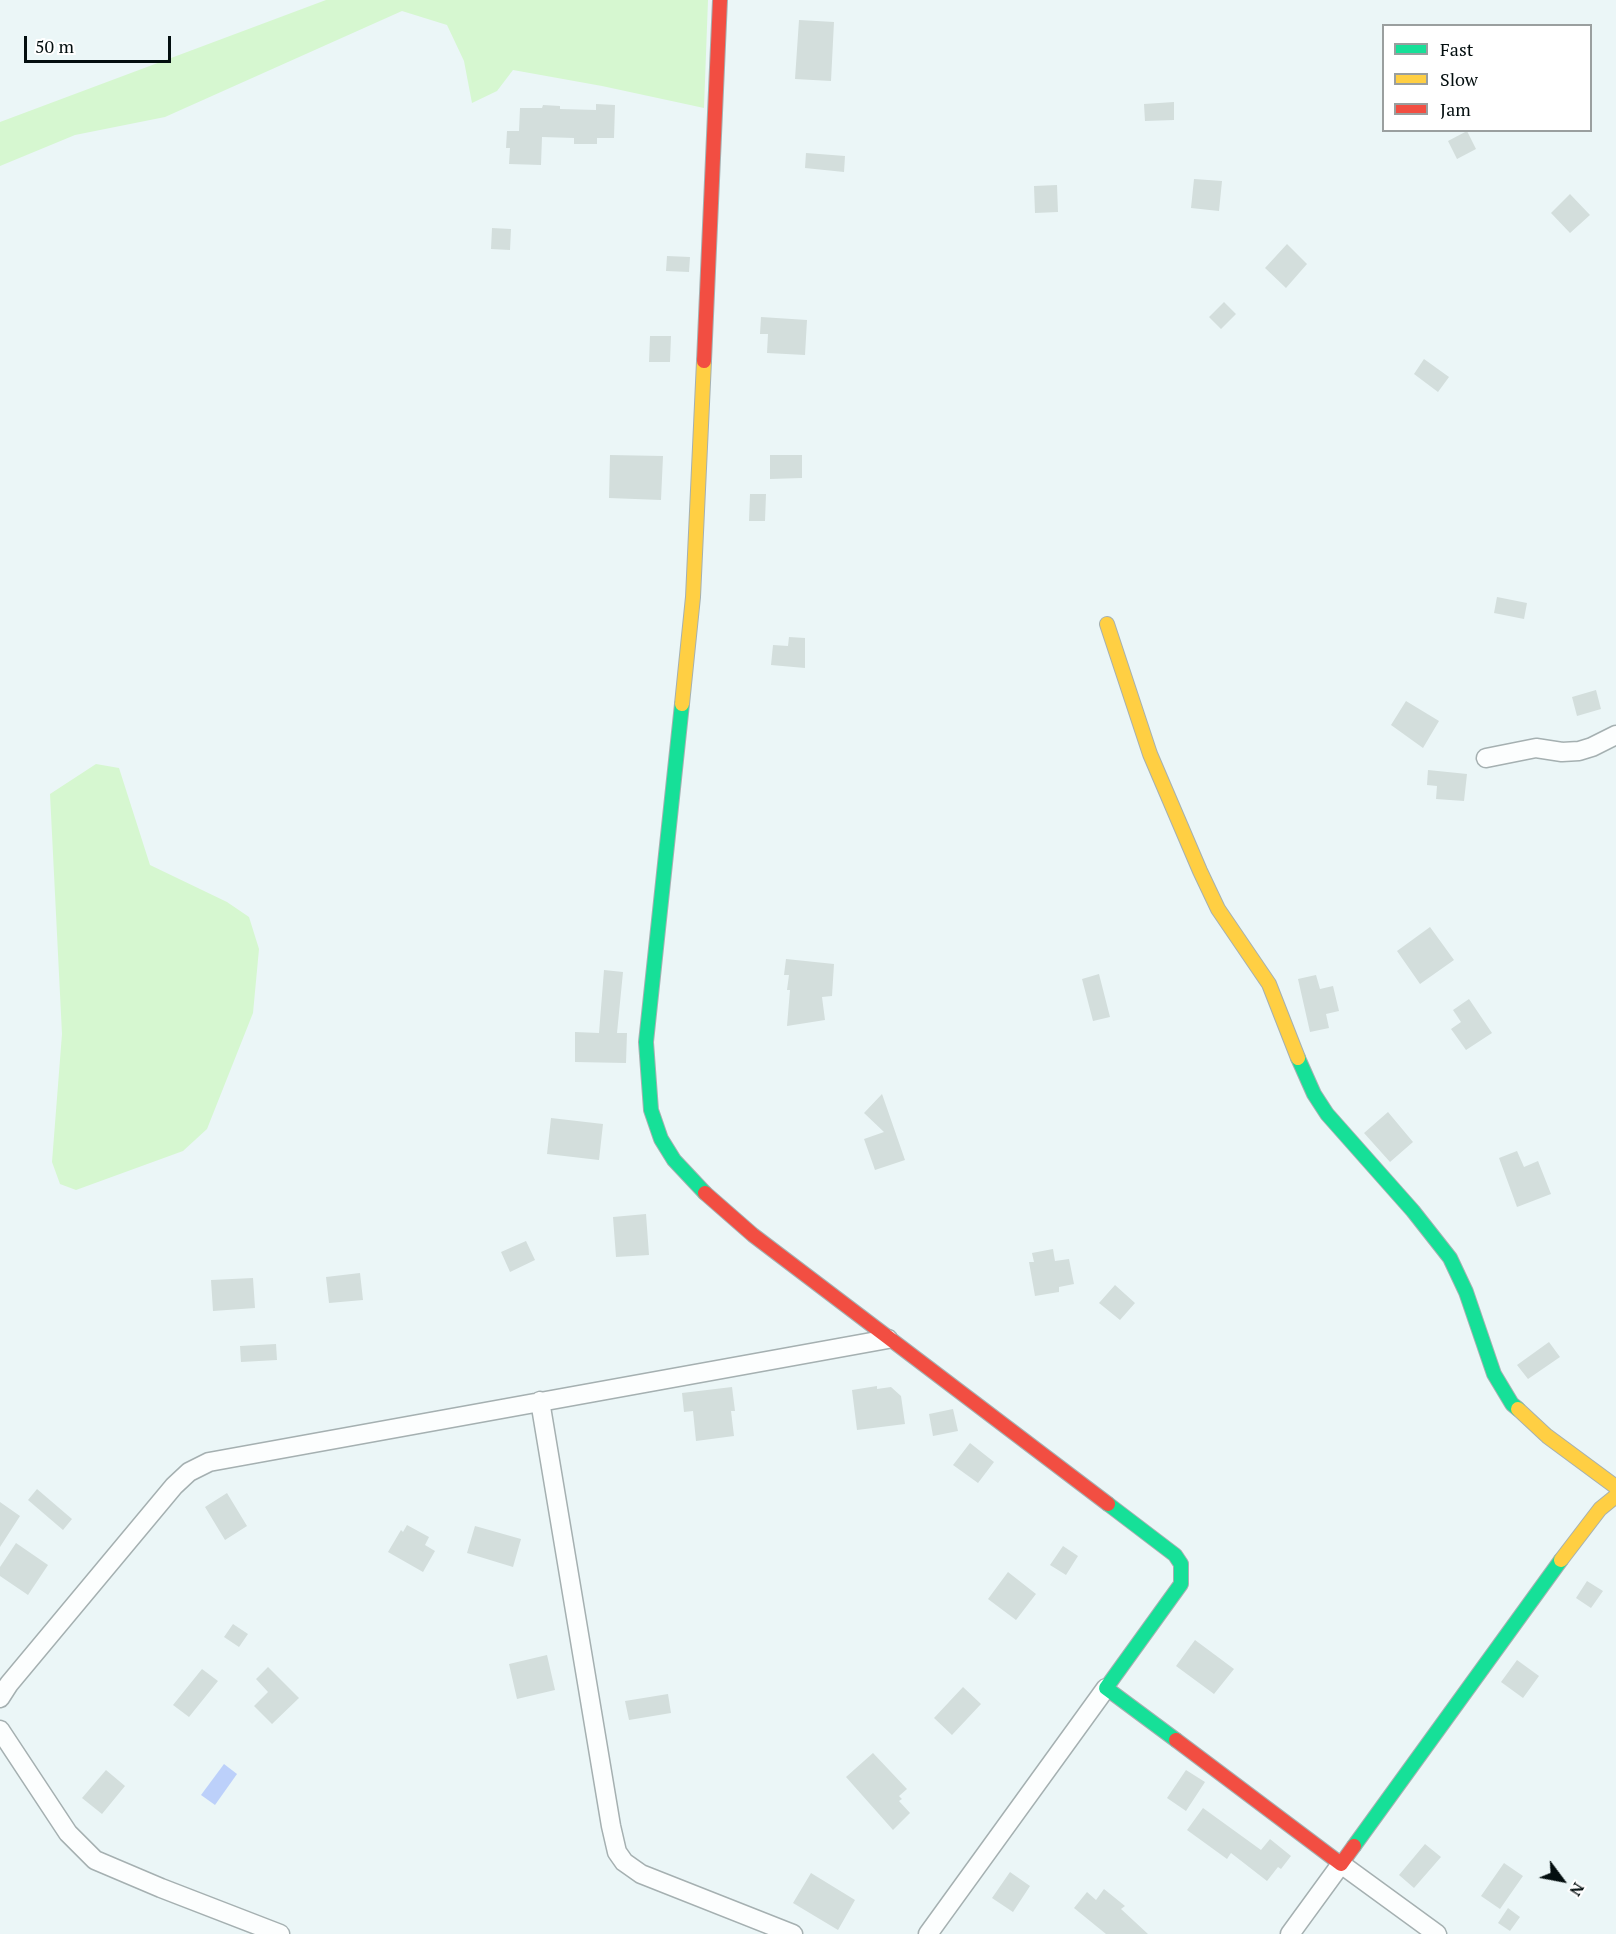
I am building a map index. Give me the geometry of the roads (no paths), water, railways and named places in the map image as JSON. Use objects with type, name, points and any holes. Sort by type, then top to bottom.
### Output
[{"type":"street","points":[[720,0],[693,597],[647,1016],[647,1081],[657,1131],[684,1172],[753,1235],[1178,1559],[1182,1570],[1180,1584],[928,1934]]},
{"type":"street","points":[[1107,624],[1150,754],[1200,871],[1218,909],[1269,984],[1300,1066],[1314,1095],[1331,1119],[1413,1211],[1450,1258],[1463,1283],[1494,1374],[1512,1404],[1547,1436],[1616,1487]]},
{"type":"street","points":[[1486,758],[1536,748],[1562,752],[1579,751],[1616,735]]},
{"type":"street","points":[[0,1698],[9,1684],[174,1486],[196,1468],[220,1459],[888,1339]]},
{"type":"street","points":[[540,1401],[617,1852],[629,1867],[646,1877],[793,1934]]},
{"type":"street","points":[[1290,1934],[1585,1527],[1600,1509],[1616,1496]]},
{"type":"street","points":[[1106,1688],[1437,1934]]},
{"type":"street","points":[[0,1730],[68,1833],[95,1860],[280,1934]]},
{"type":"water","points":[[224,1764],[237,1774],[215,1805],[201,1795]]}]
